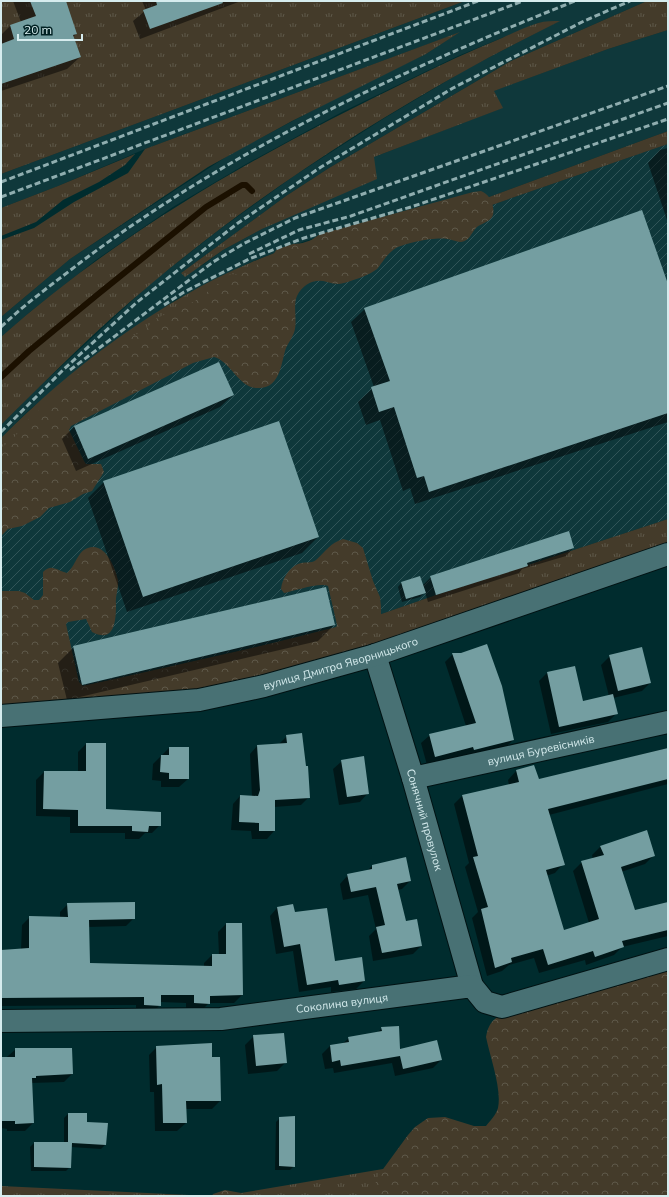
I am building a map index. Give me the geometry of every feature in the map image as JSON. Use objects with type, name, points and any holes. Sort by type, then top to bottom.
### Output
[{"type":"street","name":"вулиця Дмитра Яворницького","points":[[1,716],[198,700],[264,686],[375,655],[668,554]]},
{"type":"street","name":"Сонячний провулок","points":[[375,655],[413,778],[472,986]]},
{"type":"street","name":"вулиця Буревісників","points":[[413,778],[668,722]]},
{"type":"street","points":[[472,986],[485,1002],[502,1007],[668,959]]},
{"type":"street","name":"Соколина вулиця","points":[[1,1021],[221,1019],[472,986]]},
{"type":"shaded area","points":[[465,1],[647,1],[511,61],[329,168],[286,196],[181,273],[203,265],[223,250],[262,229],[317,203],[374,157],[502,108],[493,91],[608,49],[668,30],[668,131],[397,231],[389,216],[305,241],[251,262],[177,299],[103,349],[28,411],[1,438],[1,425],[37,389],[150,284],[219,230],[294,176],[383,119],[467,69],[559,21],[538,23],[458,56],[342,112],[246,164],[173,207],[96,260],[1,337],[1,317],[70,259],[232,153],[359,86],[426,54],[458,33],[145,149],[58,186],[1,208],[1,174]]},
{"type":"shaded area","points":[[668,144],[668,519],[436,595],[341,628],[83,686],[1,697],[1,481],[122,365],[295,273]]},
{"type":"green space","points":[[1,1],[465,1],[1,174]]},
{"type":"green space","points":[[647,1],[668,1],[668,30],[608,49],[494,91],[503,108],[374,157],[377,179],[262,229],[223,250],[185,277],[181,273],[286,196],[329,168],[511,61]]},
{"type":"green space","points":[[560,21],[491,57],[385,117],[265,196],[188,254],[131,301],[74,353],[1,425],[1,337],[96,261],[145,227],[248,164],[355,107],[455,58],[524,28],[543,22]]},
{"type":"green space","points":[[460,32],[426,54],[292,121],[208,167],[70,259],[1,317],[1,240],[34,228],[74,202],[128,173],[145,149]]},
{"type":"green space","points":[[668,131],[668,144],[295,273],[122,365],[1,481],[1,438],[28,412],[57,386],[118,338],[184,296],[218,278],[252,262],[286,249],[390,216],[397,231]]},
{"type":"green space","points":[[135,154],[125,165],[99,182],[63,200],[36,222],[1,236],[1,208]]},
{"type":"green space","points":[[481,191],[488,196],[492,202],[493,216],[476,228],[466,240],[457,242],[449,239],[435,239],[407,244],[393,250],[378,268],[354,280],[339,284],[318,281],[306,285],[297,296],[293,336],[286,348],[279,373],[276,379],[267,387],[260,388],[246,385],[226,364],[214,357],[193,363],[71,426],[69,430],[86,464],[101,464],[104,472],[92,491],[83,494],[70,502],[49,508],[40,517],[22,526],[8,529],[1,536],[1,448],[13,439],[31,416],[62,394],[78,374],[128,339],[144,330],[157,318],[195,301],[231,274],[239,275],[272,256],[277,249],[293,244],[307,243],[320,234]]},
{"type":"green space","points":[[668,519],[668,544],[371,646],[262,681],[1,697],[83,686],[341,628],[436,595]]},
{"type":"green space","points":[[343,539],[357,543],[363,548],[373,581],[380,597],[381,606],[381,626],[375,631],[363,636],[356,642],[350,653],[292,667],[267,670],[253,675],[214,694],[1,705],[1,591],[19,591],[25,593],[34,600],[39,600],[43,595],[43,572],[49,568],[55,568],[67,573],[73,567],[81,552],[88,548],[94,547],[104,552],[112,563],[118,583],[115,617],[113,628],[110,633],[100,635],[92,632],[86,619],[68,622],[66,624],[79,682],[83,686],[178,667],[336,627],[337,625],[328,586],[319,585],[284,593],[281,589],[284,578],[292,568],[300,563],[316,560],[331,545]]},
{"type":"green space","points":[[668,966],[668,1196],[371,1196],[378,1176],[408,1135],[415,1127],[428,1118],[445,1117],[474,1126],[486,1126],[494,1115],[498,1108],[499,1100],[495,1073],[486,1037],[489,1026],[495,1019],[513,1010]]},
{"type":"green space","points":[[383,1169],[387,1196],[223,1196]]},
{"type":"green space","points":[[1,1186],[210,1196],[1,1196]]},
{"type":"green space","points":[[225,1190],[258,1196],[212,1196],[213,1194]]},
{"type":"building","points":[[30,1],[66,1],[77,34],[73,35],[81,57],[1,84],[1,44],[14,39],[10,25],[36,16]]},
{"type":"building","points":[[156,1],[222,1],[223,3],[150,29],[143,10],[157,5]]},
{"type":"building","points":[[642,210],[668,284],[668,413],[429,492],[424,476],[417,478],[394,407],[379,412],[371,387],[390,381],[364,308]]},
{"type":"building","points":[[219,362],[234,395],[88,459],[74,426]]},
{"type":"building","points":[[279,421],[319,537],[143,597],[103,481]]},
{"type":"building","points":[[569,531],[574,548],[527,563],[528,566],[436,595],[430,576]]},
{"type":"building","points":[[420,576],[426,593],[406,599],[401,582]]},
{"type":"building","points":[[326,587],[335,625],[82,685],[73,646]]},
{"type":"building","points":[[487,644],[502,686],[514,740],[474,750],[473,747],[435,757],[429,734],[476,723],[452,653],[461,653]]},
{"type":"building","points":[[642,647],[651,683],[618,691],[609,655]]},
{"type":"building","points":[[575,666],[583,701],[613,694],[618,714],[559,727],[547,672]]},
{"type":"building","points":[[302,733],[306,766],[308,766],[310,798],[275,800],[275,831],[259,831],[259,823],[239,822],[240,795],[258,796],[260,790],[257,745],[287,743],[286,735]]},
{"type":"building","points":[[86,743],[106,743],[106,809],[161,812],[161,826],[149,826],[148,832],[132,831],[132,826],[78,826],[78,810],[43,809],[44,771],[86,771]]},
{"type":"building","points":[[169,747],[189,747],[189,779],[169,779],[169,773],[160,772],[161,755],[169,755]]},
{"type":"building","points":[[668,748],[668,779],[548,809],[565,865],[546,870],[564,930],[599,919],[581,861],[604,855],[600,846],[647,830],[655,856],[621,867],[635,910],[668,902],[668,930],[622,941],[624,947],[595,957],[593,951],[548,965],[543,949],[511,958],[512,962],[495,968],[481,909],[488,907],[473,857],[478,856],[462,795],[519,782],[516,770],[534,765],[539,779]]},
{"type":"building","points":[[364,756],[369,794],[347,797],[341,760]]},
{"type":"building","points":[[406,857],[411,881],[397,884],[406,921],[417,919],[422,946],[382,953],[376,927],[385,925],[376,887],[351,892],[347,874],[372,869],[372,865]]},
{"type":"building","points":[[135,902],[135,919],[89,920],[90,963],[212,966],[212,954],[226,954],[226,923],[242,923],[243,995],[210,996],[210,1004],[194,1003],[194,995],[161,995],[161,1006],[144,1005],[144,997],[1,998],[1,950],[29,948],[29,916],[68,917],[67,903]]},
{"type":"building","points":[[293,904],[295,912],[327,908],[335,961],[362,957],[365,981],[339,985],[338,980],[307,985],[300,944],[284,947],[277,907]]},
{"type":"building","points":[[399,1026],[400,1049],[437,1040],[442,1060],[403,1069],[400,1056],[341,1066],[340,1060],[332,1062],[330,1045],[349,1042],[348,1037],[382,1031],[381,1027]]},
{"type":"building","points":[[284,1033],[287,1063],[256,1066],[253,1035]]},
{"type":"building","points":[[212,1043],[212,1057],[220,1057],[221,1101],[186,1101],[187,1123],[163,1123],[162,1084],[157,1085],[156,1046]]},
{"type":"building","points":[[15,1048],[72,1048],[73,1074],[36,1076],[36,1078],[32,1078],[34,1123],[15,1124],[15,1121],[1,1121],[1,1057],[15,1057]]},
{"type":"building","points":[[68,1113],[87,1113],[87,1122],[108,1123],[106,1145],[72,1143],[71,1168],[34,1167],[34,1142],[68,1142]]},
{"type":"building","points":[[295,1116],[295,1167],[279,1166],[279,1117]]},
{"type":"waterway","points":[[1,377],[29,351],[206,207],[242,185],[246,185],[252,191]]},
{"type":"railway","points":[[1,182],[478,1]]},
{"type":"railway","points":[[1,197],[523,1]]},
{"type":"railway","points":[[1,327],[50,285],[138,221],[197,183],[258,148],[319,115],[382,84],[510,27],[575,1]]},
{"type":"railway","points":[[1,432],[63,370],[136,303],[238,223],[321,167],[453,88],[584,21],[630,1]]},
{"type":"railway","points":[[70,370],[213,262],[243,244],[295,218],[668,86]]},
{"type":"railway","points":[[249,254],[299,230],[351,216],[668,103]]},
{"type":"railway","points":[[164,305],[184,292],[249,259],[304,238],[411,207],[668,119]]}]
